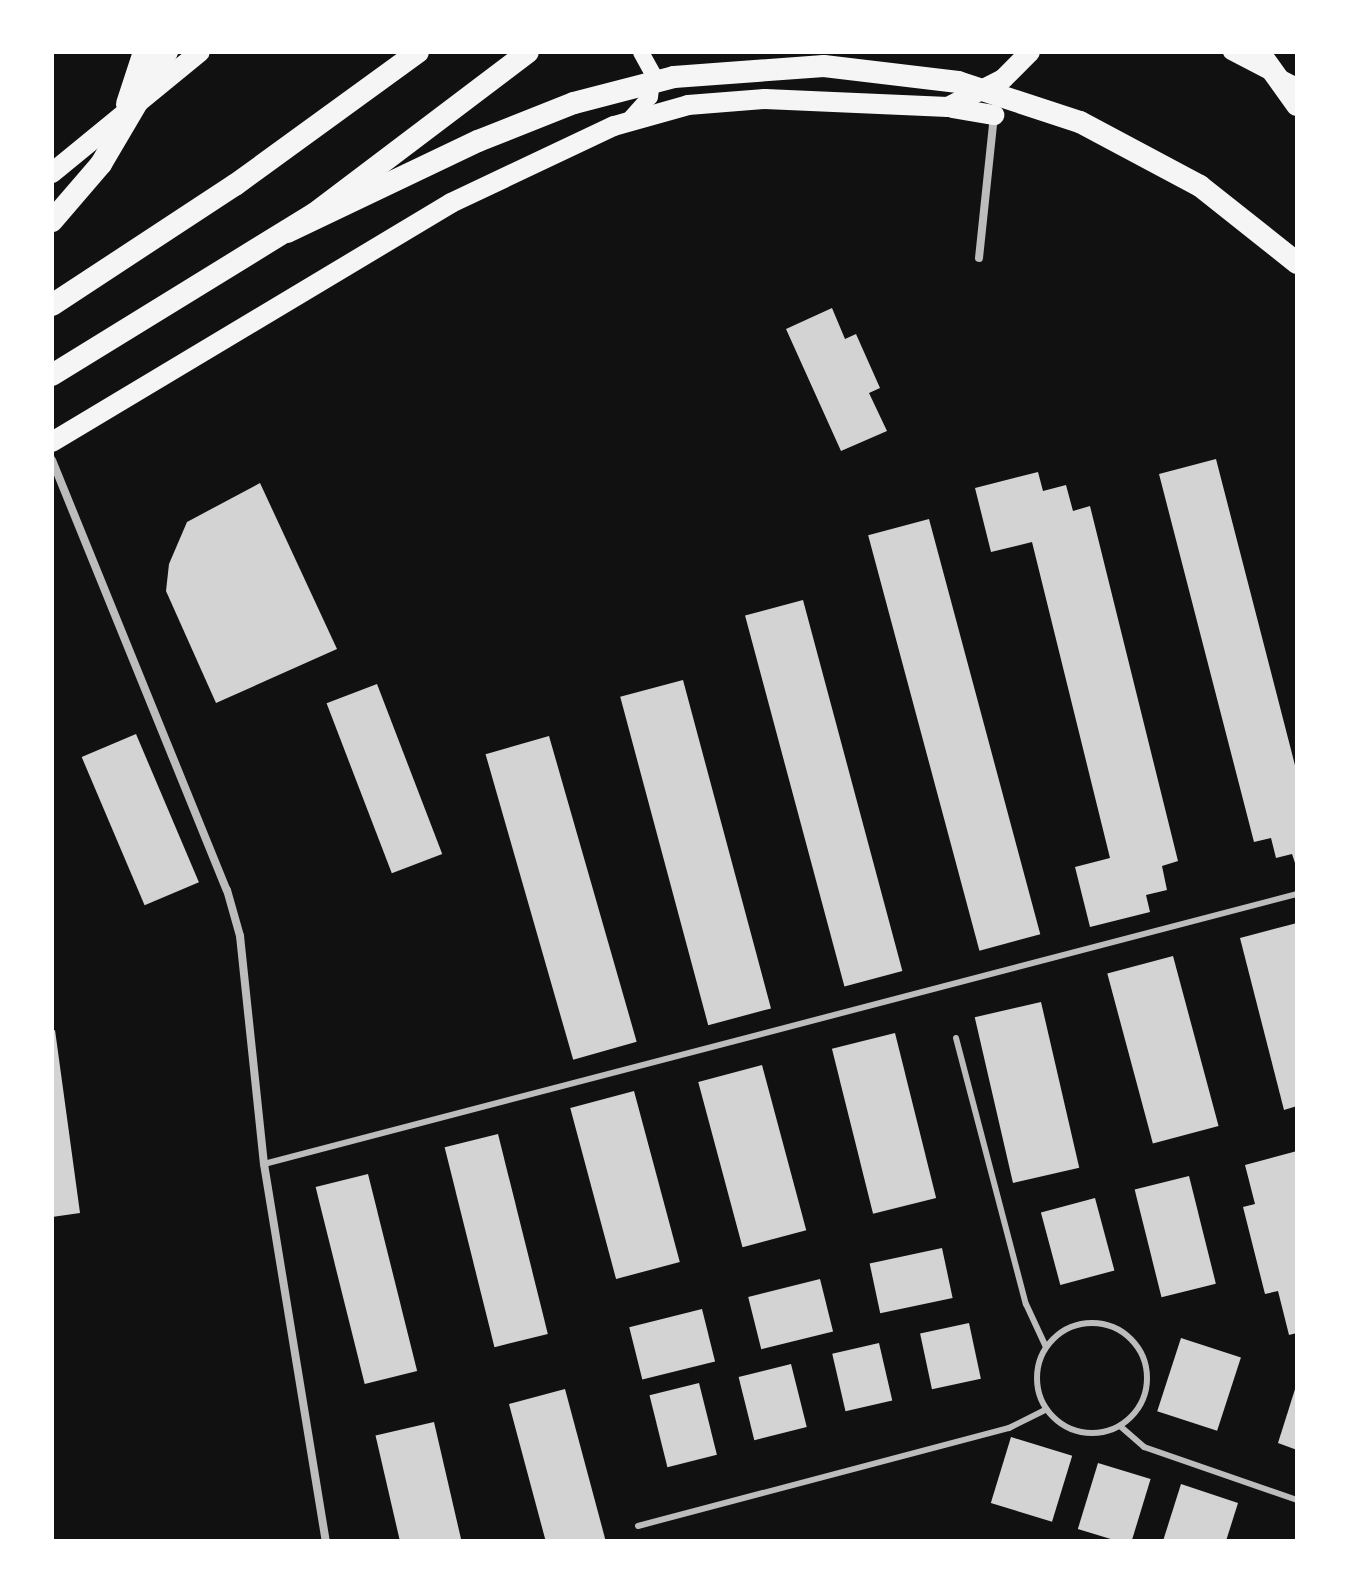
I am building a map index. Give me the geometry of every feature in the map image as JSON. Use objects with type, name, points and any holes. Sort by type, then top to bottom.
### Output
[{"type":"highway","points":[[117,138],[144,52]]},
{"type":"highway","points":[[52,221],[117,138],[167,52]]},
{"type":"highway","points":[[52,305],[235,185],[418,52]]},
{"type":"highway","points":[[52,375],[287,232],[528,52]]},
{"type":"highway","points":[[1259,52],[1297,105]]},
{"type":"highway","points":[[287,232],[478,141],[574,103],[674,77],[824,66],[972,85],[1080,122],[1200,186],[1297,263]]},
{"type":"main road","points":[[52,173],[200,52]]},
{"type":"main road","points":[[629,120],[650,97],[653,74],[641,52]]},
{"type":"main road","points":[[948,107],[1003,79],[1030,52]]},
{"type":"main road","points":[[1231,52],[1297,86]]},
{"type":"main road","points":[[52,442],[451,203],[545,155],[629,120],[688,105],[765,99],[948,107],[994,115]]},
{"type":"street","points":[[979,258],[994,115]]},
{"type":"street","points":[[52,460],[227,890],[240,936],[264,1164],[326,1541]]},
{"type":"lane","points":[[264,1164],[1297,894]]},
{"type":"lane","points":[[956,1038],[1026,1304],[1046,1347],[1037,1383],[1047,1409],[1066,1428],[1084,1433],[1120,1426],[1134,1415],[1147,1382],[1138,1348],[1126,1335],[1094,1323],[1076,1325],[1046,1347]]},
{"type":"lane","points":[[638,1526],[1009,1428],[1047,1409]]},
{"type":"lane","points":[[1120,1426],[1144,1447],[1297,1500]]},
{"type":"building","points":[[832,308],[845,339],[856,334],[880,388],[869,393],[887,431],[841,451],[786,329]]},
{"type":"building","points":[[1216,459],[1297,773],[1297,869],[1292,854],[1276,858],[1271,838],[1254,842],[1159,474]]},
{"type":"building","points":[[1038,472],[1043,491],[1066,485],[1073,511],[1090,506],[1178,861],[1162,866],[1167,890],[1146,895],[1150,912],[1090,927],[1075,867],[1110,858],[1032,542],[991,552],[975,488]]},
{"type":"building","points":[[260,483],[337,649],[216,703],[166,591],[169,564],[187,522]]},
{"type":"building","points":[[929,519],[1040,934],[979,951],[868,535]]},
{"type":"building","points":[[803,600],[902,971],[844,986],[745,616]]},
{"type":"building","points":[[683,680],[771,1008],[708,1025],[620,697]]},
{"type":"building","points":[[377,684],[442,854],[392,873],[327,703]]},
{"type":"building","points":[[136,734],[199,882],[145,905],[82,757]]},
{"type":"building","points":[[549,736],[637,1042],[573,1060],[486,754]]},
{"type":"building","points":[[1297,923],[1297,1106],[1284,1110],[1240,938]]},
{"type":"building","points":[[1173,956],[1219,1126],[1153,1144],[1107,974]]},
{"type":"building","points":[[1041,1002],[1079,1168],[1013,1183],[975,1017]]},
{"type":"building","points":[[55,1030],[80,1213],[52,1217],[52,1031]]},
{"type":"building","points":[[895,1033],[936,1198],[873,1214],[832,1049]]},
{"type":"building","points":[[762,1065],[806,1230],[743,1247],[698,1082]]},
{"type":"building","points":[[634,1091],[680,1262],[616,1279],[570,1108]]},
{"type":"building","points":[[498,1134],[548,1334],[494,1347],[445,1147]]},
{"type":"building","points":[[1297,1151],[1297,1333],[1289,1335],[1278,1291],[1265,1294],[1243,1207],[1255,1204],[1245,1165]]},
{"type":"building","points":[[368,1174],[417,1371],[365,1384],[316,1187]]},
{"type":"building","points":[[1189,1176],[1216,1284],[1162,1297],[1135,1190]]},
{"type":"building","points":[[1095,1198],[1114,1270],[1060,1285],[1041,1212]]},
{"type":"building","points":[[942,1248],[953,1298],[880,1313],[870,1263]]},
{"type":"building","points":[[820,1279],[833,1331],[761,1349],[748,1297]]},
{"type":"building","points":[[702,1309],[715,1361],[642,1380],[629,1327]]},
{"type":"building","points":[[969,1323],[981,1379],[932,1389],[920,1333]]},
{"type":"building","points":[[1181,1338],[1241,1357],[1217,1431],[1157,1411]]},
{"type":"building","points":[[879,1343],[892,1400],[846,1411],[832,1354]]},
{"type":"building","points":[[791,1364],[807,1427],[754,1440],[739,1377]]},
{"type":"building","points":[[699,1383],[717,1455],[667,1467],[650,1395]]},
{"type":"building","points":[[1297,1386],[1297,1450],[1278,1443]]},
{"type":"building","points":[[565,1389],[606,1541],[546,1541],[509,1404]]},
{"type":"building","points":[[434,1422],[461,1541],[400,1541],[376,1435]]},
{"type":"building","points":[[1011,1437],[1072,1456],[1052,1522],[991,1503]]},
{"type":"building","points":[[1098,1463],[1151,1479],[1132,1541],[1117,1541],[1078,1529]]},
{"type":"building","points":[[1181,1484],[1238,1503],[1226,1541],[1163,1541]]}]
